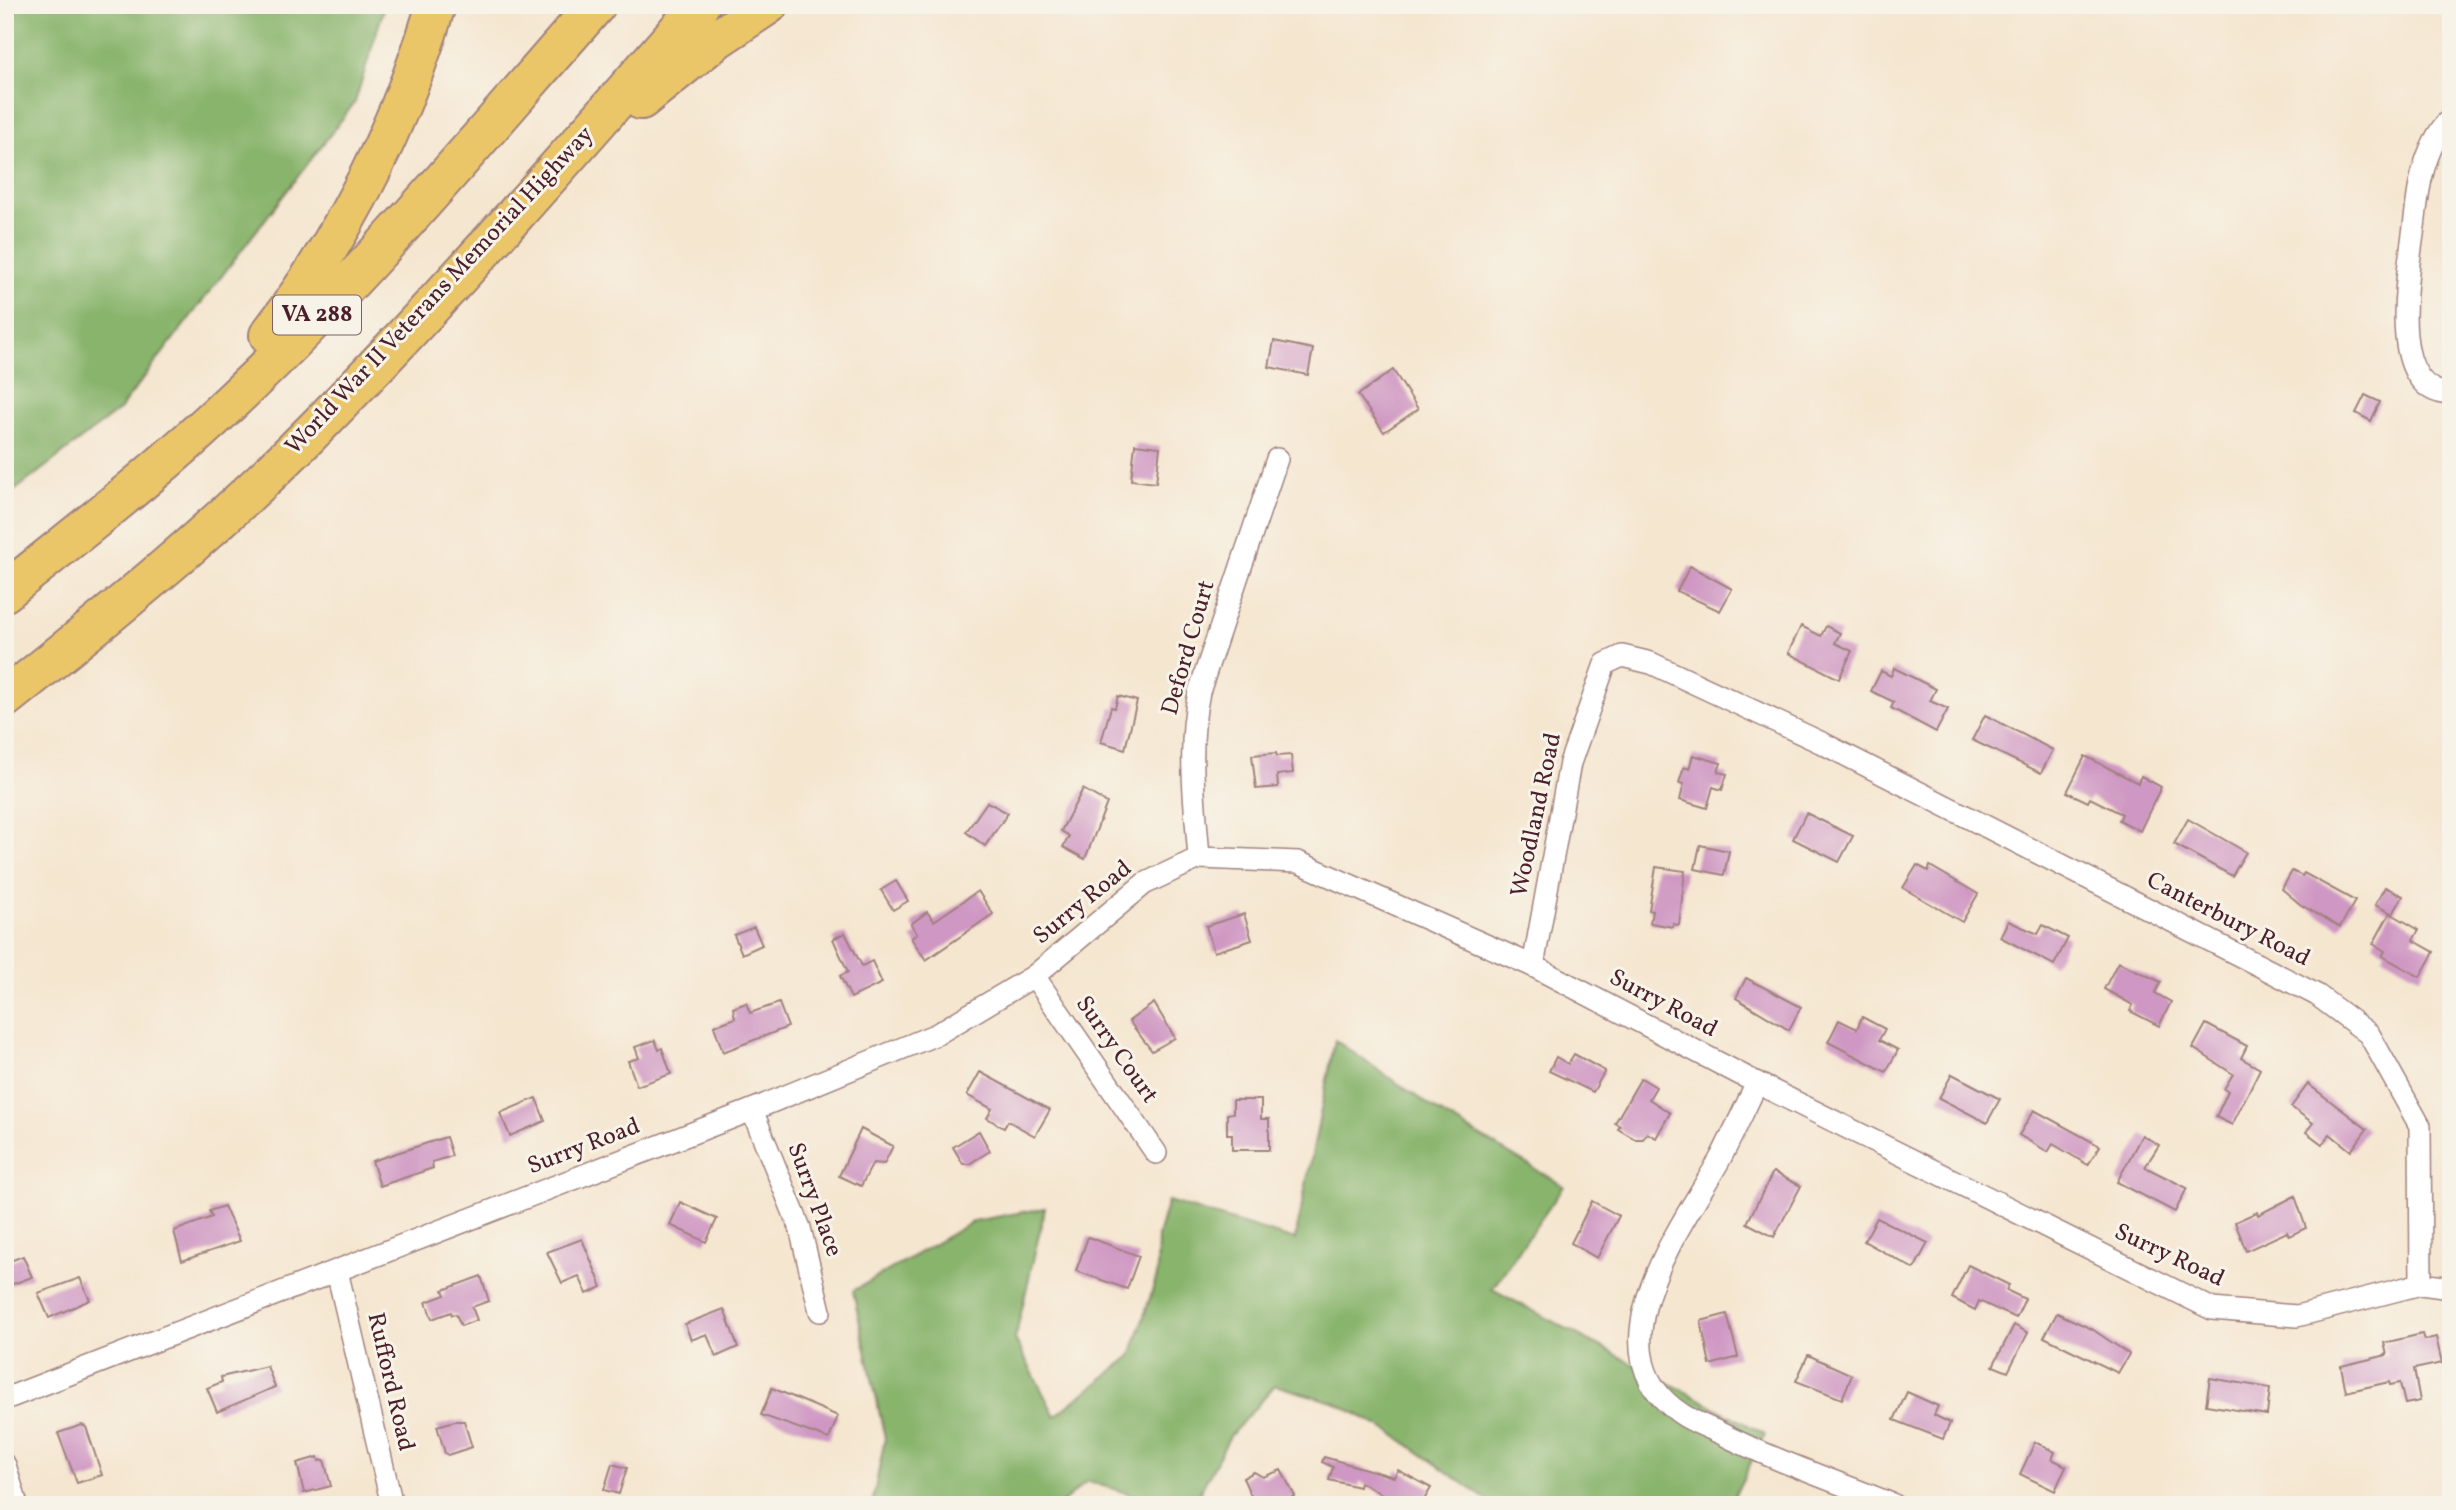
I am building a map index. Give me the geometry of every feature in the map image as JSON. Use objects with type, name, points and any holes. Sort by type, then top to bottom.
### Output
[{"type":"highway","points":[[234,399],[248,361],[324,258],[376,166],[403,105],[436,5]]},
{"type":"highway","name":"VA 288","points":[[5,592],[147,479],[234,399],[393,234],[596,5]]},
{"type":"highway","name":"World War II Veterans Memorial Highway","points":[[5,698],[95,626],[239,501],[318,426],[393,349],[560,165],[700,5]]},
{"type":"highway","points":[[560,165],[717,39],[768,5]]},
{"type":"street","points":[[2451,118],[2430,150],[2421,176],[2403,308],[2409,354],[2421,380],[2442,394],[2451,394]]},
{"type":"street","name":"Deford Court","points":[[1199,858],[1191,754],[1193,722],[1199,692],[1277,459]]},
{"type":"street","name":"Woodland Road","points":[[1533,966],[1570,763],[1605,664],[1622,656],[1651,663],[1822,743]]},
{"type":"street","name":"Canterbury Road","points":[[1822,743],[2317,995],[2369,1034],[2420,1126],[2421,1284]]},
{"type":"street","name":"Surry Road","points":[[5,1399],[752,1110],[937,1034],[1034,976],[1144,884],[1199,858],[1298,862],[1533,966],[1757,1083],[2212,1309],[2297,1316],[2421,1284]]},
{"type":"street","name":"Surry Court","points":[[1034,976],[1156,1153]]},
{"type":"street","points":[[1757,1083],[1720,1158],[1666,1250],[1653,1282],[1642,1325],[1640,1346],[1645,1367],[1664,1399],[1680,1413],[1743,1445],[1894,1505]]},
{"type":"street","name":"Surry Place","points":[[752,1110],[800,1228],[820,1311]]},
{"type":"street","name":"Rufford Road","points":[[337,1270],[392,1505]]},
{"type":"street","points":[[2421,1284],[2451,1288]]},
{"type":"street","points":[[5,1465],[17,1505]]},
{"type":"green space","points":[[5,5],[385,5],[355,102],[119,410],[5,498]]},
{"type":"green space","points":[[1335,1040],[1442,1114],[1564,1186],[1492,1289],[1765,1434],[1730,1505],[1494,1505],[1389,1431],[1336,1403],[1275,1385],[1230,1436],[1193,1505],[1166,1505],[1087,1481],[1060,1505],[872,1505],[885,1438],[853,1291],[974,1221],[1045,1208],[1015,1339],[1055,1416],[1131,1356],[1157,1276],[1158,1236],[1168,1201],[1295,1240]]},
{"type":"building","points":[[1274,341],[1313,349],[1308,375],[1269,367]]},
{"type":"building","points":[[1393,370],[1418,409],[1384,432],[1358,395]]},
{"type":"building","points":[[2365,395],[2380,402],[2371,421],[2356,413]]},
{"type":"building","points":[[1135,444],[1160,447],[1156,483],[1131,480]]},
{"type":"building","points":[[1690,566],[1732,589],[1720,611],[1677,591]]},
{"type":"building","points":[[1801,626],[1821,636],[1826,626],[1840,633],[1835,643],[1852,651],[1839,679],[1788,653]]},
{"type":"building","points":[[1894,668],[1936,689],[1930,701],[1948,709],[1936,732],[1891,708],[1894,702],[1871,691],[1881,671],[1891,676]]},
{"type":"building","points":[[1118,696],[1137,701],[1125,749],[1101,742],[1111,707],[1115,708]]},
{"type":"building","points":[[1985,715],[2053,750],[2041,773],[1972,740]]},
{"type":"building","points":[[1276,753],[1277,756],[1291,755],[1293,773],[1277,775],[1278,787],[1256,789],[1252,755]]},
{"type":"building","points":[[1693,755],[1721,763],[1718,772],[1727,774],[1722,790],[1713,787],[1707,808],[1680,800],[1684,784],[1679,783],[1684,767],[1689,769]]},
{"type":"building","points":[[2085,756],[2138,783],[2141,776],[2161,787],[2140,831],[2119,820],[2122,814],[2090,798],[2088,802],[2067,792]]},
{"type":"building","points":[[1083,789],[1107,803],[1085,859],[1063,847],[1069,836],[1061,831]]},
{"type":"building","points":[[987,802],[1008,813],[985,846],[966,832]]},
{"type":"building","points":[[1806,813],[1853,836],[1839,862],[1793,839]]},
{"type":"building","points":[[2188,819],[2246,852],[2232,876],[2174,844]]},
{"type":"building","points":[[1700,845],[1729,851],[1724,875],[1695,869]]},
{"type":"building","points":[[1917,865],[1928,871],[1930,866],[1978,894],[1962,922],[1903,888]]},
{"type":"building","points":[[1656,867],[1685,871],[1679,925],[1673,924],[1673,927],[1650,923],[1652,911],[1649,910]]},
{"type":"building","points":[[2292,871],[2302,876],[2304,873],[2355,901],[2340,927],[2301,905],[2282,889]]},
{"type":"building","points":[[896,881],[908,901],[893,910],[881,890]]},
{"type":"building","points":[[2385,887],[2403,896],[2393,914],[2375,905]]},
{"type":"building","points":[[978,891],[993,914],[926,960],[911,938],[917,934],[911,924],[927,912],[934,921]]},
{"type":"building","points":[[2390,913],[2419,930],[2413,940],[2434,952],[2420,977],[2382,956],[2385,951],[2373,944]]},
{"type":"building","points":[[1244,914],[1252,940],[1214,952],[1206,926]]},
{"type":"building","points":[[2008,921],[2038,934],[2043,925],[2068,938],[2054,965],[2000,937]]},
{"type":"building","points":[[754,927],[762,945],[742,954],[734,935]]},
{"type":"building","points":[[845,933],[862,966],[872,961],[882,983],[851,998],[840,976],[848,972],[833,939]]},
{"type":"building","points":[[2118,962],[2161,982],[2155,993],[2171,1002],[2159,1026],[2130,1011],[2133,1005],[2104,989]]},
{"type":"building","points":[[1746,978],[1801,1007],[1789,1030],[1736,998]]},
{"type":"building","points":[[746,1003],[750,1013],[779,1003],[788,1027],[723,1052],[714,1026],[735,1018],[733,1008]]},
{"type":"building","points":[[1154,1003],[1175,1038],[1152,1051],[1129,1021]]},
{"type":"building","points":[[1862,1017],[1885,1029],[1879,1040],[1898,1050],[1886,1072],[1828,1042],[1839,1020],[1857,1029]]},
{"type":"building","points":[[2206,1024],[2247,1046],[2241,1058],[2260,1069],[2232,1125],[2216,1117],[2228,1091],[2224,1089],[2233,1074],[2193,1048]]},
{"type":"building","points":[[655,1040],[659,1050],[662,1048],[671,1074],[637,1086],[628,1061],[639,1058],[635,1047]]},
{"type":"building","points":[[1574,1054],[1605,1071],[1593,1092],[1549,1071],[1556,1057],[1568,1064]]},
{"type":"building","points":[[980,1072],[1050,1110],[1035,1136],[1008,1121],[1004,1128],[987,1118],[992,1109],[967,1095]]},
{"type":"building","points":[[1952,1074],[2000,1099],[1987,1123],[1939,1098]]},
{"type":"building","points":[[1641,1078],[1656,1087],[1649,1099],[1670,1113],[1656,1138],[1647,1133],[1643,1139],[1635,1139],[1618,1129],[1620,1126],[1615,1123]]},
{"type":"building","points":[[2308,1084],[2367,1129],[2351,1151],[2330,1134],[2322,1144],[2306,1132],[2313,1123],[2291,1107]]},
{"type":"building","points":[[536,1098],[545,1121],[510,1136],[500,1113]]},
{"type":"building","points":[[1233,1100],[1261,1100],[1261,1119],[1269,1119],[1269,1150],[1232,1150],[1232,1134],[1227,1134],[1227,1114],[1233,1113]]},
{"type":"building","points":[[2034,1110],[2100,1146],[2088,1165],[2053,1144],[2048,1152],[2019,1135]]},
{"type":"building","points":[[861,1129],[893,1146],[884,1164],[873,1163],[861,1186],[839,1176]]},
{"type":"building","points":[[979,1131],[990,1151],[969,1164],[963,1164],[953,1147]]},
{"type":"building","points":[[2142,1135],[2159,1145],[2145,1167],[2187,1188],[2175,1212],[2117,1182]]},
{"type":"building","points":[[446,1137],[452,1156],[432,1162],[433,1168],[380,1186],[372,1161]]},
{"type":"building","points":[[1773,1172],[1801,1186],[1774,1237],[1747,1223]]},
{"type":"building","points":[[2295,1196],[2306,1228],[2289,1236],[2287,1232],[2246,1251],[2235,1222],[2257,1212],[2258,1215]]},
{"type":"building","points":[[1592,1201],[1619,1216],[1597,1258],[1571,1243]]},
{"type":"building","points":[[680,1202],[717,1219],[706,1242],[670,1225]]},
{"type":"building","points":[[224,1206],[240,1241],[182,1261],[174,1231],[212,1217],[209,1211]]},
{"type":"building","points":[[1877,1218],[1928,1243],[1914,1269],[1864,1241]]},
{"type":"building","points":[[1088,1237],[1139,1256],[1127,1289],[1076,1271]]},
{"type":"building","points":[[582,1239],[602,1287],[587,1294],[579,1276],[562,1283],[547,1252]]},
{"type":"building","points":[[23,1256],[32,1277],[5,1287],[5,1263]]},
{"type":"building","points":[[1968,1265],[2009,1285],[2006,1290],[2025,1299],[2016,1318],[1979,1301],[1975,1310],[1952,1298]]},
{"type":"building","points":[[481,1276],[489,1301],[472,1307],[477,1320],[461,1326],[456,1314],[452,1315],[451,1312],[432,1319],[426,1302],[445,1295],[443,1290]]},
{"type":"building","points":[[80,1278],[90,1300],[49,1318],[38,1293]]},
{"type":"building","points":[[724,1309],[738,1347],[716,1357],[707,1334],[691,1340],[685,1324]]},
{"type":"building","points":[[2057,1313],[2092,1329],[2129,1354],[2118,1373],[2044,1337]]},
{"type":"building","points":[[1727,1314],[1738,1357],[1710,1365],[1701,1321]]},
{"type":"building","points":[[2014,1325],[2028,1333],[2008,1372],[1993,1366]]},
{"type":"building","points":[[2422,1334],[2424,1340],[2436,1337],[2442,1363],[2414,1369],[2420,1401],[2405,1404],[2400,1383],[2390,1385],[2389,1382],[2346,1392],[2341,1366],[2387,1355],[2384,1343]]},
{"type":"building","points":[[1808,1355],[1852,1375],[1842,1399],[1796,1381]]},
{"type":"building","points":[[267,1366],[275,1387],[217,1412],[207,1388],[222,1382],[221,1377]]},
{"type":"building","points":[[2210,1378],[2270,1388],[2267,1415],[2206,1405]]},
{"type":"building","points":[[772,1388],[838,1416],[829,1439],[761,1415]]},
{"type":"building","points":[[1907,1392],[1938,1406],[1934,1415],[1950,1423],[1943,1439],[1894,1420]]},
{"type":"building","points":[[464,1421],[472,1447],[448,1455],[437,1426]]},
{"type":"building","points":[[82,1425],[86,1427],[102,1475],[77,1483],[58,1433]]},
{"type":"building","points":[[2035,1442],[2055,1452],[2052,1459],[2066,1466],[2055,1491],[2020,1474]]},
{"type":"building","points":[[318,1457],[319,1461],[324,1460],[331,1486],[304,1493],[297,1463]]},
{"type":"building","points":[[1324,1457],[1394,1477],[1398,1470],[1431,1488],[1421,1505],[1402,1505],[1360,1482],[1359,1487],[1329,1480],[1333,1467],[1322,1462]]},
{"type":"building","points":[[612,1464],[627,1468],[619,1494],[604,1490]]},
{"type":"building","points":[[1281,1470],[1295,1496],[1275,1505],[1255,1505],[1243,1478],[1254,1472],[1263,1477]]}]
